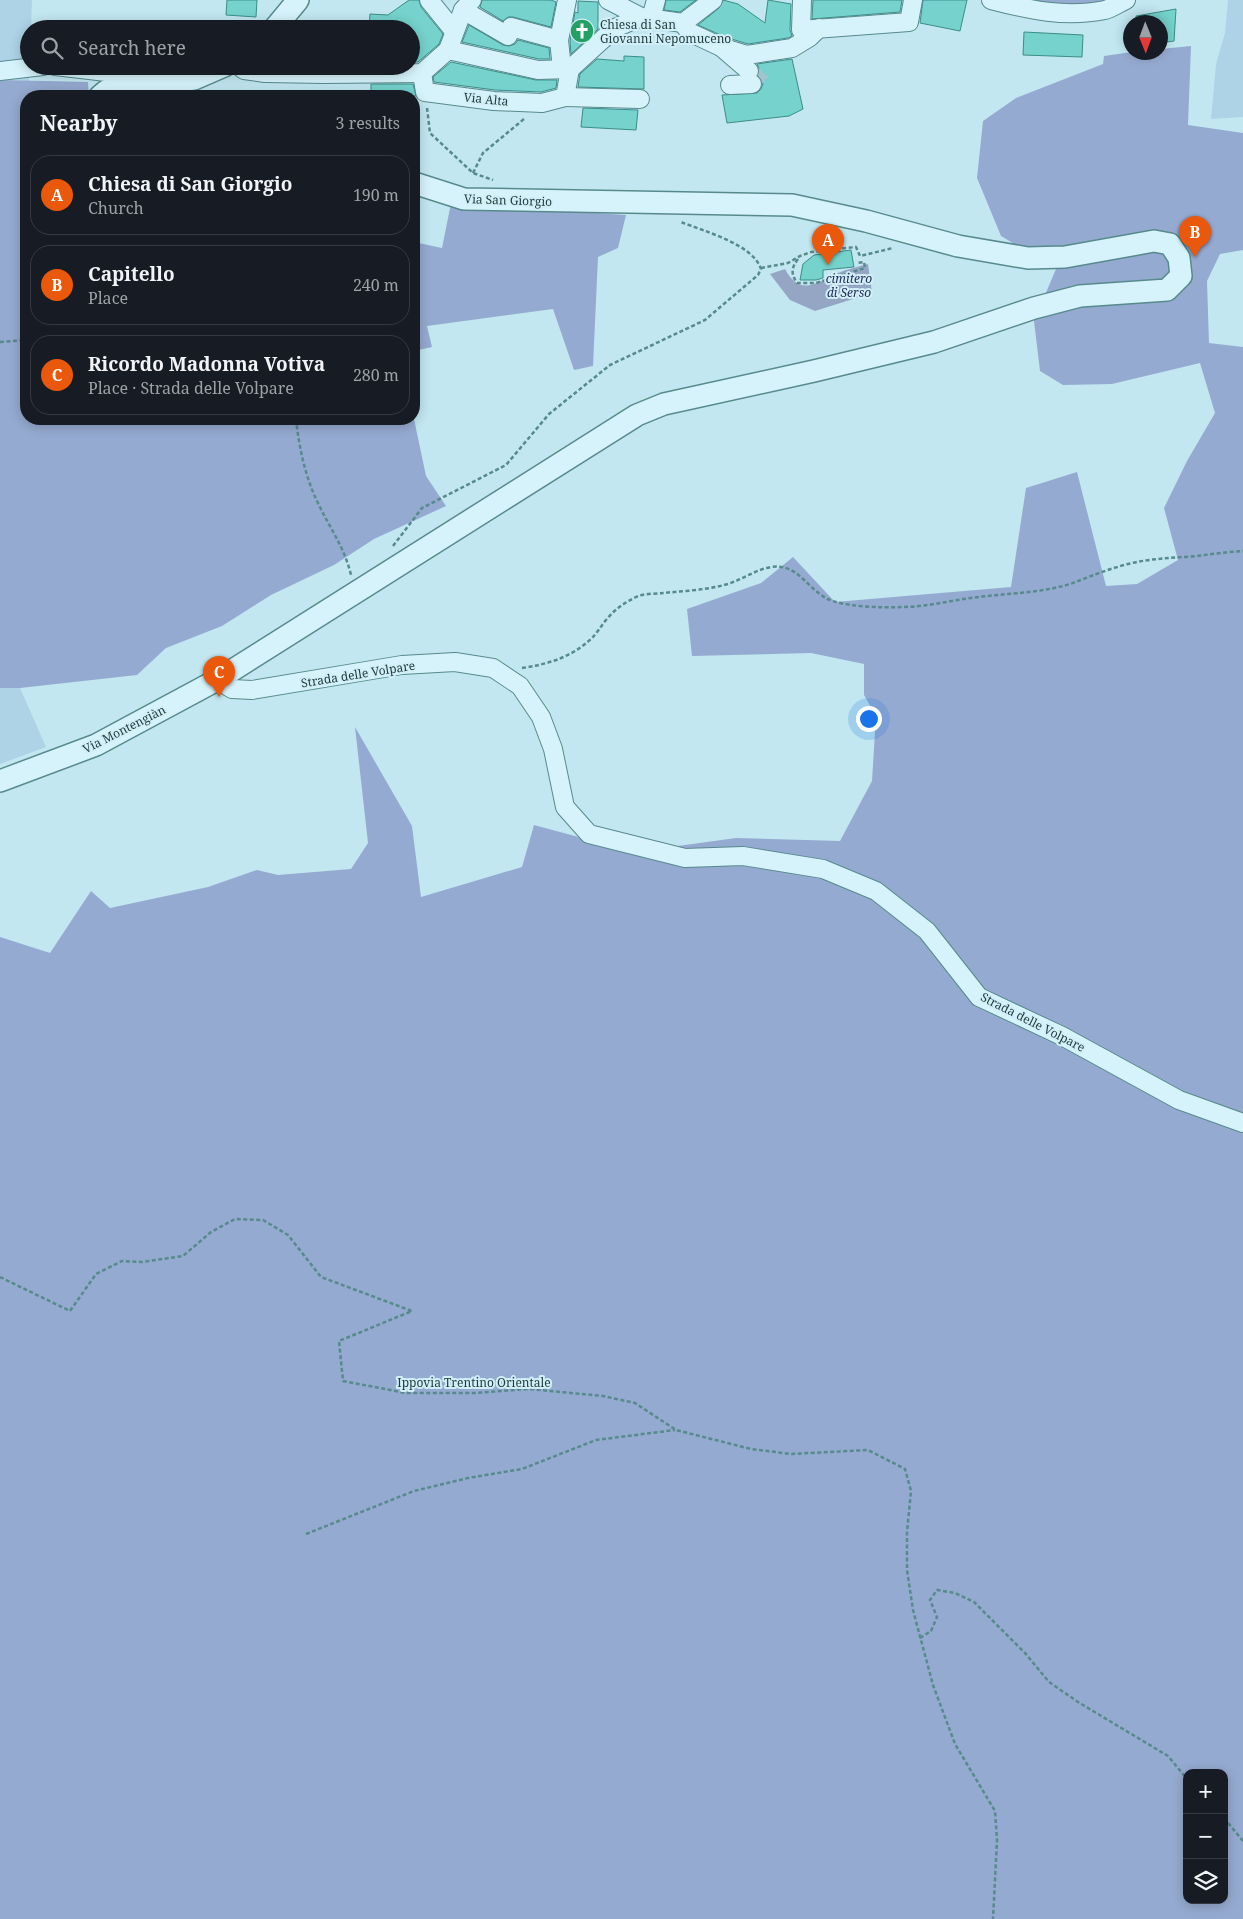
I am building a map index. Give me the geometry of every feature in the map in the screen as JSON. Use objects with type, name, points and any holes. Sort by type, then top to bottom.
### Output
[{"type":"street","points":[[281,20],[298,0]]},
{"type":"street","points":[[429,0],[454,31]]},
{"type":"street","points":[[565,97],[566,69],[559,40],[567,0]]},
{"type":"street","points":[[608,0],[646,18],[683,24],[689,32],[721,48],[747,55],[792,48],[810,37],[820,28]]},
{"type":"street","points":[[448,50],[538,70],[566,69],[615,28],[646,18],[656,0]]},
{"type":"street","points":[[683,24],[712,0]]},
{"type":"street","points":[[802,0],[802,30],[909,22],[913,0]]},
{"type":"street","points":[[991,0],[1030,10],[1070,14],[1106,9],[1126,0]]},
{"type":"street","points":[[426,92],[422,73],[448,50],[454,31],[468,5],[508,36],[511,27],[559,40]]},
{"type":"street","points":[[721,48],[751,78],[730,85]]},
{"type":"street","points":[[0,71],[20,69]]},
{"type":"street","points":[[193,75],[194,79]]},
{"type":"street","points":[[113,90],[194,79],[203,75]]},
{"type":"street","name":"Via Alta","points":[[426,92],[494,101],[542,103],[565,97],[640,99]]},
{"type":"street","name":"Via San Giorgio","points":[[420,185],[464,199],[792,206],[866,221],[913,234]]},
{"type":"street","name":"Via Montengiàn","points":[[0,781],[96,745],[217,680],[637,415],[664,404],[926,344],[1034,308],[1080,296],[1167,290],[1181,276],[1179,258],[1170,244],[1154,241],[1065,257],[1028,258],[958,246],[913,234]]},
{"type":"street","name":"Strada delle Volpare","points":[[217,680],[232,689],[252,690],[402,665],[455,662],[494,668],[520,686],[540,717],[553,749],[565,807],[589,834],[685,858],[743,856],[823,869],[876,891],[927,931],[979,997],[1062,1036],[1179,1100],[1243,1123]]},
{"type":"path","points":[[426,92],[430,133],[472,173],[483,153],[542,103]]},
{"type":"path","points":[[392,546],[422,508],[506,465],[549,414],[610,365],[705,320],[758,275],[761,268],[759,262],[738,245],[674,219]]},
{"type":"path","points":[[860,256],[908,244],[913,234]]},
{"type":"path","points":[[761,268],[788,263],[800,256],[811,252],[856,247],[860,256],[857,263],[864,262],[865,268],[816,283],[797,283],[792,275],[792,266],[800,256]]},
{"type":"path","points":[[0,342],[20,340]]},
{"type":"path","points":[[297,425],[305,468],[317,501],[347,557],[356,593]]},
{"type":"path","points":[[494,668],[517,669],[538,666],[563,658],[581,648],[594,637],[605,620],[620,606],[640,595],[699,590],[727,584],[758,570],[770,567],[788,568],[802,577],[826,599],[846,604],[903,607],[940,604],[998,594],[1031,593],[1069,584],[1128,564],[1164,557],[1243,551]]},
{"type":"path","name":"Ippovia Trentino Orientale","points":[[0,1277],[27,1292],[70,1311],[96,1274],[122,1261],[142,1262],[183,1256],[210,1232],[234,1219],[262,1220],[288,1235],[320,1277],[412,1311],[339,1341],[343,1382],[406,1393],[475,1393],[529,1389],[602,1396],[635,1403],[676,1430],[752,1449],[791,1454],[868,1450],[905,1469],[911,1491],[907,1532],[907,1570],[913,1610],[920,1638],[933,1685],[955,1744],[995,1810],[997,1840],[993,1919]]},
{"type":"path","points":[[306,1534],[414,1491],[468,1478],[522,1469],[596,1440],[676,1430]]},
{"type":"path","points":[[920,1638],[931,1631],[937,1617],[930,1600],[937,1590],[955,1593],[974,1602],[1025,1653],[1048,1682],[1168,1756],[1183,1774]]},
{"type":"path","points":[[1228,1823],[1243,1841]]},
{"type":"shaded area","points":[[0,0],[32,0],[31,20],[20,20],[20,75],[29,75],[29,81],[0,80]]},
{"type":"shaded area","points":[[1013,0],[1117,0],[1068,8]]},
{"type":"shaded area","points":[[1228,0],[1243,0],[1243,117],[1211,119],[1216,64],[1225,33]]},
{"type":"shaded area","points":[[1191,46],[1188,125],[1243,133],[1243,250],[1220,254],[1207,281],[1209,343],[1243,347],[1243,1919],[0,1919],[0,937],[50,953],[91,891],[110,908],[208,887],[257,870],[278,875],[351,869],[368,843],[355,727],[412,826],[421,897],[522,867],[534,825],[634,852],[736,838],[840,841],[872,781],[876,716],[864,695],[864,664],[811,653],[692,656],[687,609],[761,583],[793,557],[835,602],[1011,587],[1026,488],[1077,472],[1106,586],[1137,584],[1178,560],[1164,508],[1187,461],[1215,413],[1200,363],[1112,384],[1063,385],[1040,371],[1034,321],[1056,269],[1001,236],[977,178],[983,121],[1016,98],[1103,64],[1104,56],[1123,53],[1123,60],[1168,60],[1168,48]]},
{"type":"shaded area","points":[[0,80],[88,82],[89,90],[20,90],[20,425],[415,425],[426,476],[446,506],[374,539],[334,565],[271,595],[222,626],[166,648],[137,675],[20,688],[0,688]]},
{"type":"shaded area","points":[[451,203],[626,215],[618,248],[598,257],[593,366],[574,370],[553,309],[427,326],[432,347],[420,350],[420,243],[442,248]]},
{"type":"shaded area","points":[[0,688],[20,688],[46,747],[0,764]]},
{"type":"green space","name":"cimitero di Serso","points":[[868,264],[872,293],[815,311],[790,300],[770,274],[785,269],[797,283],[809,285],[816,284],[841,272]]},
{"type":"building","points":[[227,0],[257,0],[256,17],[226,15]]},
{"type":"building","points":[[409,0],[419,0],[421,7],[443,34],[439,44],[420,60],[420,20],[370,20],[370,14],[388,15]]},
{"type":"building","points":[[482,0],[551,0],[556,2],[551,27],[513,17],[508,17],[503,21],[480,7]]},
{"type":"building","points":[[666,0],[696,0],[680,12],[664,10]]},
{"type":"building","points":[[723,0],[738,4],[765,23],[768,0],[791,4],[790,30],[792,36],[748,44],[725,37],[698,25],[719,8]]},
{"type":"building","points":[[813,0],[902,0],[900,12],[812,19]]},
{"type":"building","points":[[923,0],[967,0],[960,31],[920,23]]},
{"type":"building","name":"Chiesa di San Giovanni Nepomuceno","points":[[578,1],[598,2],[598,29],[571,54],[570,41],[575,12],[578,13]]},
{"type":"building","points":[[1176,9],[1174,41],[1168,42],[1168,15],[1142,15]]},
{"type":"building","points":[[469,25],[503,45],[515,44],[518,40],[549,48],[550,59],[539,59],[462,42]]},
{"type":"building","points":[[1024,32],[1083,35],[1082,57],[1023,55]]},
{"type":"building","points":[[624,56],[644,57],[644,89],[578,87],[580,74],[597,59],[624,61]]},
{"type":"building","points":[[792,59],[803,109],[789,116],[727,123],[722,95],[757,93],[763,84],[758,76],[759,68],[757,64]]},
{"type":"building","points":[[451,62],[536,80],[557,80],[556,88],[541,92],[495,90],[434,82],[433,77]]},
{"type":"building","points":[[371,84],[413,84],[414,90],[371,90]]},
{"type":"building","points":[[583,108],[638,110],[636,130],[581,127]]},
{"type":"building","points":[[851,250],[854,267],[823,270],[823,278],[800,280],[803,264],[814,255]]},
{"type":"tunnel","points":[[749,71],[763,84],[752,84]]},
{"type":"place","name":"Chiesa di San Giovanni Nepomuceno","points":[[582,31]]},
{"type":"place","name":"Capitello","points":[[1195,257]]},
{"type":"place","name":"Chiesa di San Giorgio","points":[[828,265]]},
{"type":"place","name":"Ricordo Madonna Votiva","points":[[219,697]]}]
